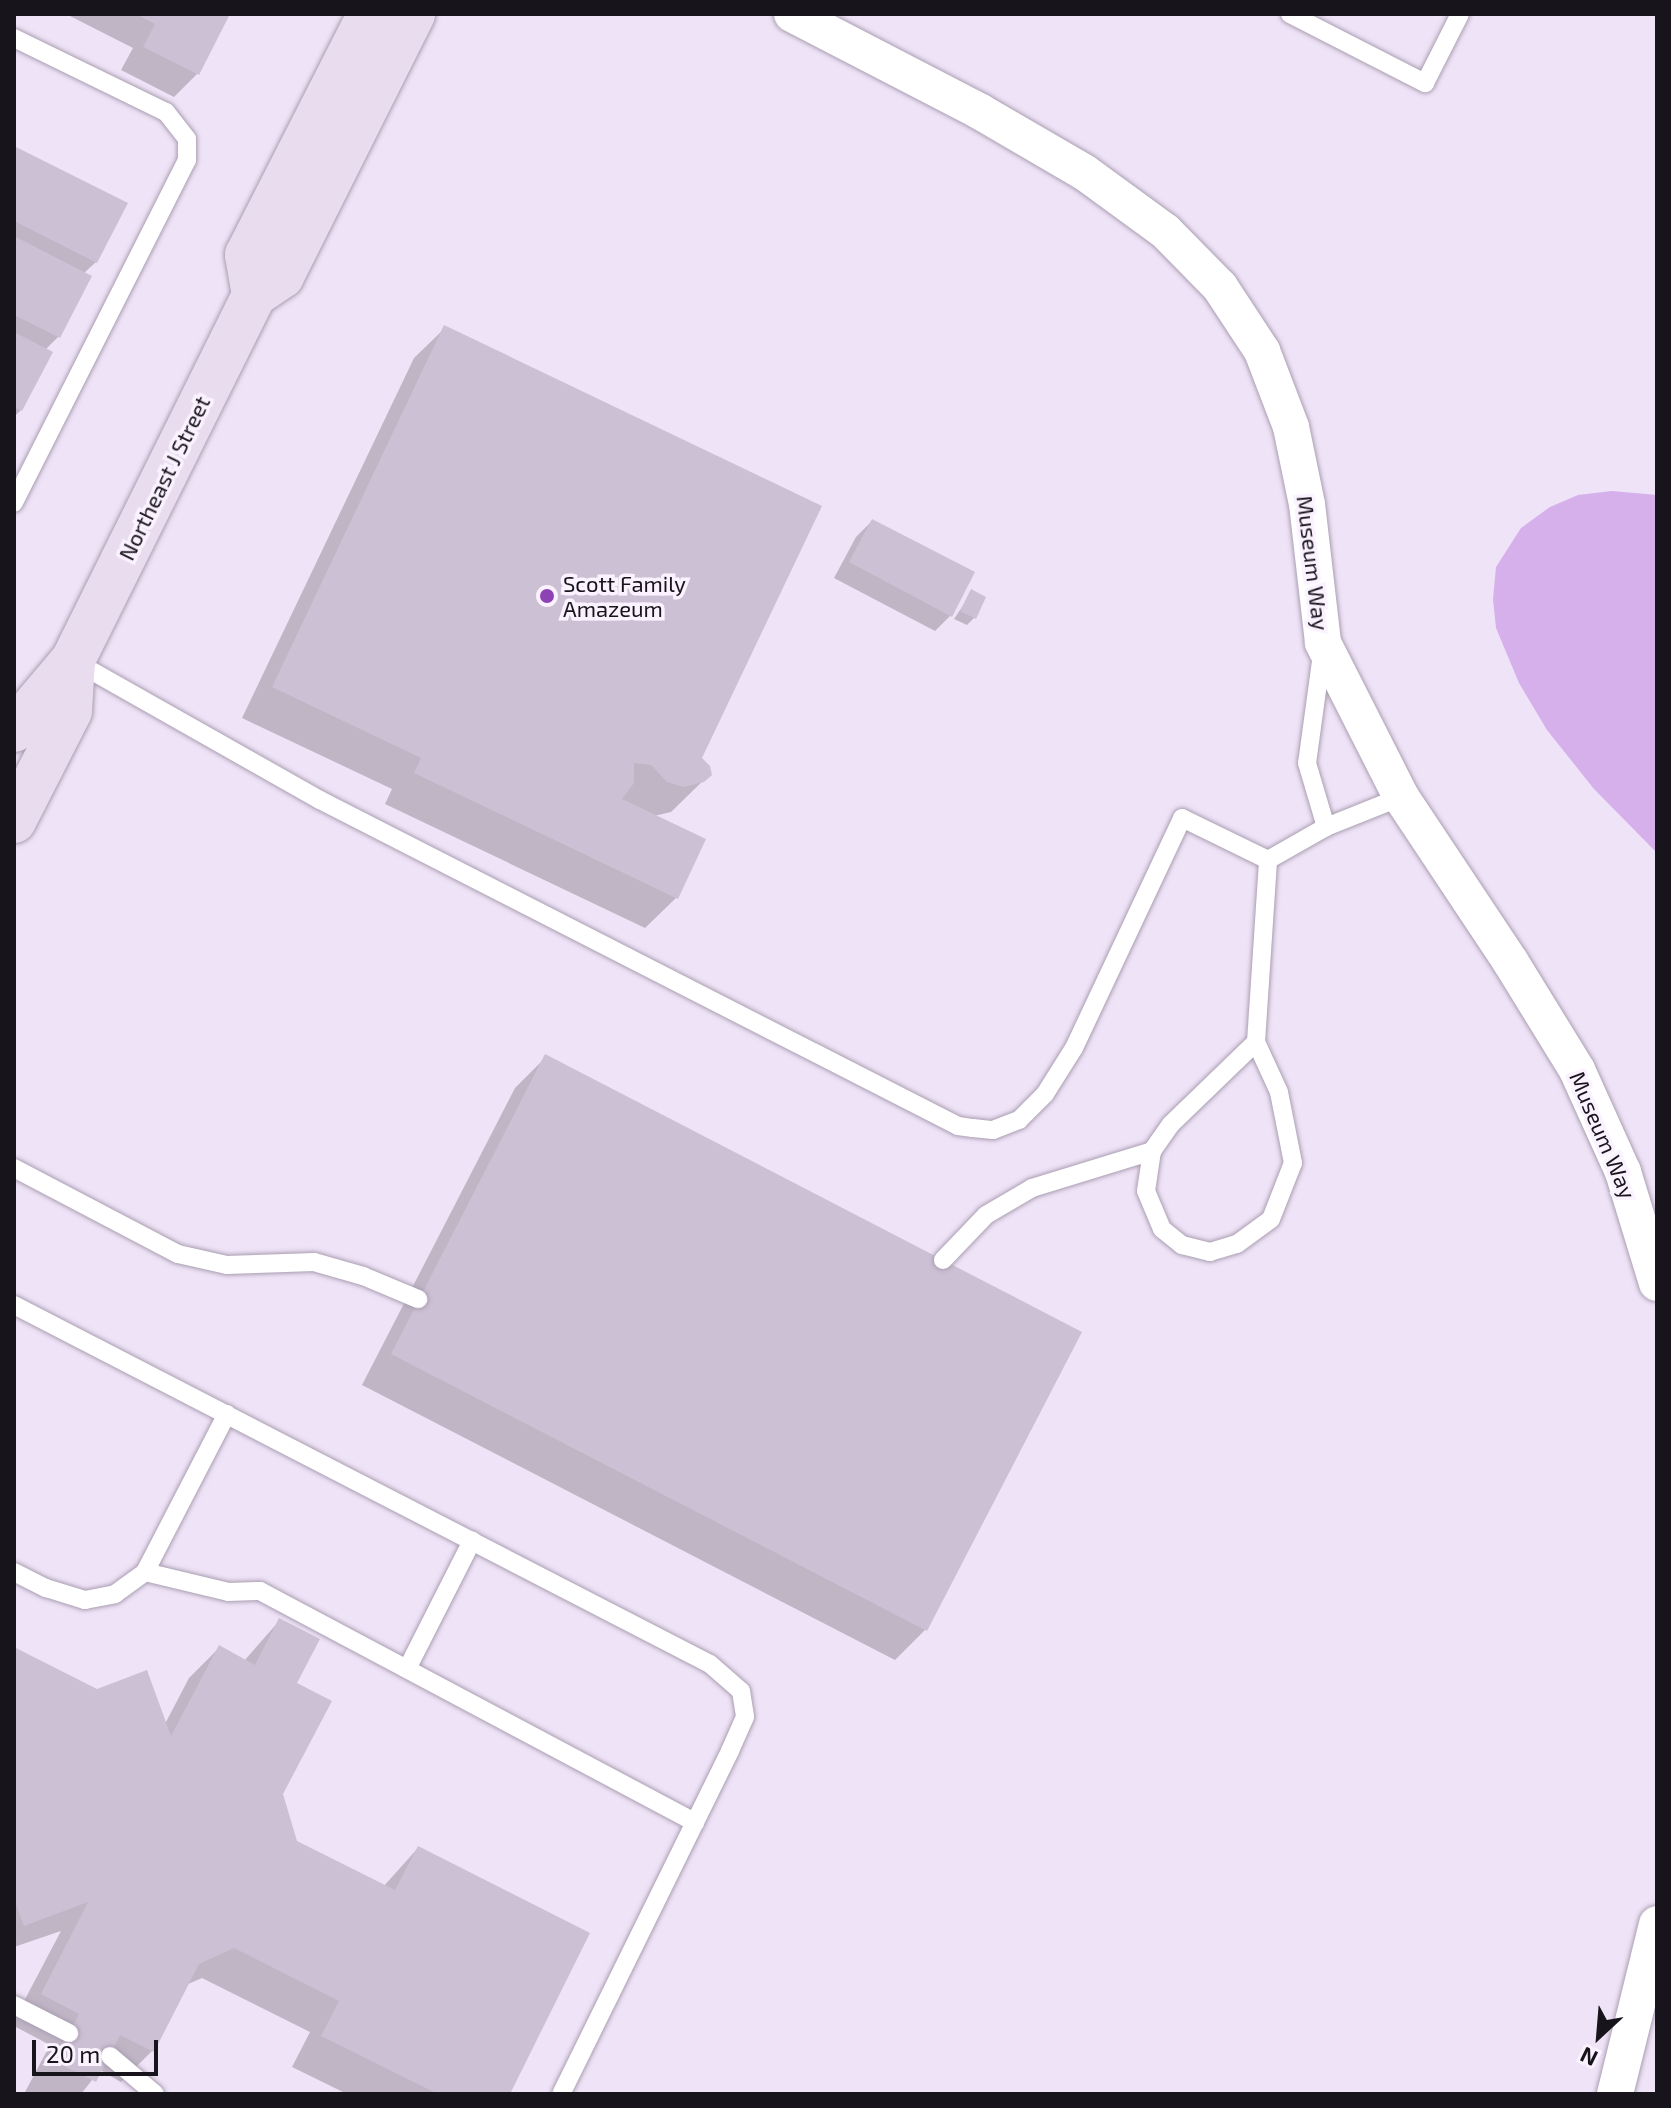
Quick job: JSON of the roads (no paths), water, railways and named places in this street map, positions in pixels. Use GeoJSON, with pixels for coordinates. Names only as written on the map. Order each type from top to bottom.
{"type":"FeatureCollection","features":[{"type":"Feature","properties":{"kind":"street"},"geometry":{"type":"LineString","coordinates":[[254,295],[247,255],[370,14]]}},
{"type":"Feature","properties":{"kind":"street","name":"Northeast J Street"},"geometry":{"type":"LineString","coordinates":[[14,730],[73,660],[254,295],[282,276],[413,14]]}},
{"type":"Feature","properties":{"kind":"street","name":"Museum Way"},"geometry":{"type":"LineString","coordinates":[[792,14],[979,111],[1084,172],[1165,231],[1220,287],[1262,351],[1291,427],[1307,504],[1323,643],[1401,797],[1510,961],[1577,1070],[1648,1222],[1657,1283]]}},
{"type":"Feature","properties":{"kind":"street","name":"Northeast J Street"},"geometry":{"type":"LineString","coordinates":[[14,821],[70,711],[73,660]]}},
{"type":"Feature","properties":{"kind":"street"},"geometry":{"type":"LineString","coordinates":[[1615,2094],[1657,1924]]}},
{"type":"Feature","properties":{"kind":"lane"},"geometry":{"type":"LineString","coordinates":[[1290,14],[1425,83],[1460,14]]}},
{"type":"Feature","properties":{"kind":"lane"},"geometry":{"type":"LineString","coordinates":[[14,38],[166,112],[187,139],[187,160],[14,503]]}},
{"type":"Feature","properties":{"kind":"lane"},"geometry":{"type":"LineString","coordinates":[[1323,643],[1307,763],[1326,827]]}},
{"type":"Feature","properties":{"kind":"lane"},"geometry":{"type":"LineString","coordinates":[[73,660],[320,800],[958,1126],[993,1130],[1019,1120],[1045,1094],[1074,1048],[1182,818],[1268,860]]}},
{"type":"Feature","properties":{"kind":"lane"},"geometry":{"type":"LineString","coordinates":[[1268,860],[1326,827],[1401,797]]}},
{"type":"Feature","properties":{"kind":"lane"},"geometry":{"type":"LineString","coordinates":[[1256,1042],[1171,1124],[1152,1151],[1146,1191],[1162,1229],[1182,1245],[1210,1252],[1237,1244],[1271,1219],[1293,1163],[1279,1092],[1256,1042],[1268,860]]}},
{"type":"Feature","properties":{"kind":"lane"},"geometry":{"type":"LineString","coordinates":[[943,1260],[986,1215],[1032,1188],[1152,1151]]}},
{"type":"Feature","properties":{"kind":"lane"},"geometry":{"type":"LineString","coordinates":[[14,1168],[178,1254],[227,1265],[314,1262],[363,1276],[418,1299]]}},
{"type":"Feature","properties":{"kind":"lane"},"geometry":{"type":"LineString","coordinates":[[14,1305],[710,1664],[741,1691],[745,1717],[561,2094]]}},
{"type":"Feature","properties":{"kind":"lane"},"geometry":{"type":"LineString","coordinates":[[14,1572],[46,1588],[85,1600],[115,1594],[145,1572],[227,1414]]}},
{"type":"Feature","properties":{"kind":"lane"},"geometry":{"type":"LineString","coordinates":[[407,1669],[472,1541]]}},
{"type":"Feature","properties":{"kind":"lane"},"geometry":{"type":"LineString","coordinates":[[145,1572],[228,1592],[260,1591],[695,1822]]}},
{"type":"Feature","properties":{"kind":"lane"},"geometry":{"type":"LineString","coordinates":[[14,2005],[69,2033]]}},
{"type":"Feature","properties":{"kind":"lane"},"geometry":{"type":"LineString","coordinates":[[110,2056],[155,2094]]}},
{"type":"Feature","properties":{"kind":"place","name":"Scott Family Amazeum"},"geometry":{"type":"Point","coordinates":[547,596]}}]}
